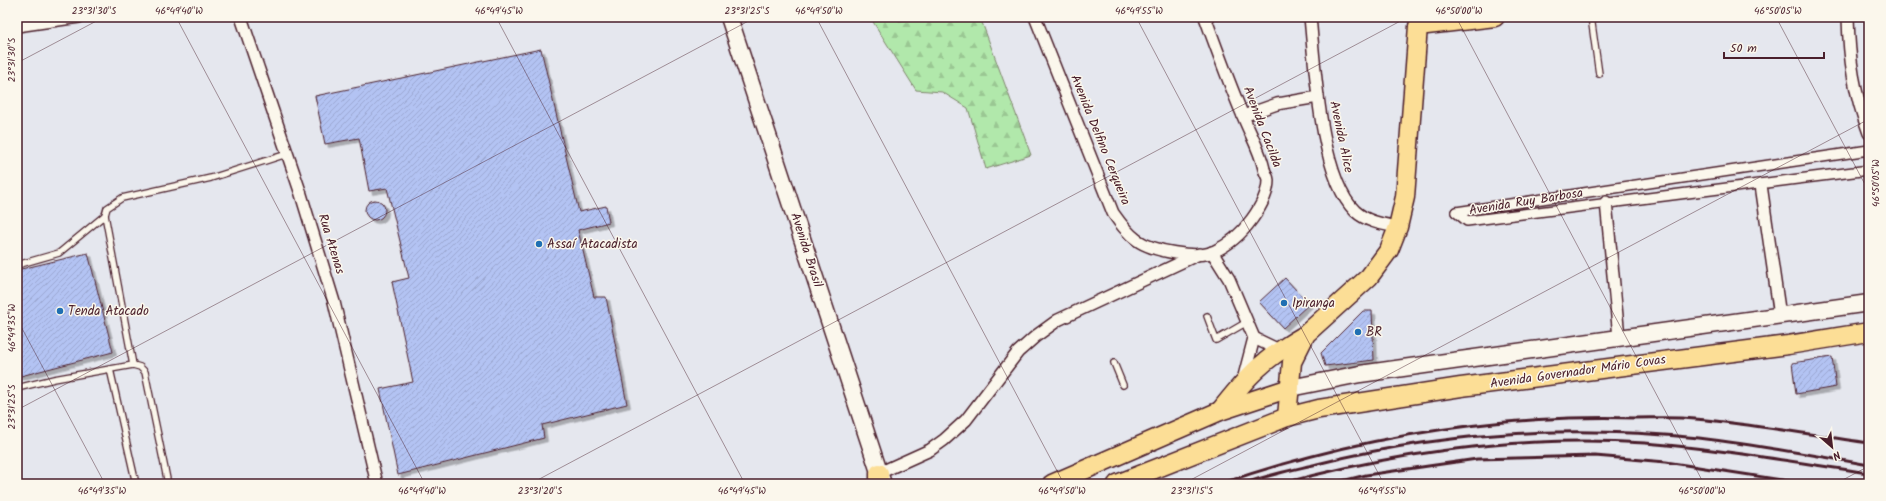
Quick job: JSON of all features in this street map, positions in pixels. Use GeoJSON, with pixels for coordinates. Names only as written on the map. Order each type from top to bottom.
{"type":"FeatureCollection","features":[{"type":"Feature","properties":{"kind":"main road","name":"Avenida Brasil"},"geometry":{"type":"LineString","coordinates":[[729,17],[880,480]]}},
{"type":"Feature","properties":{"kind":"main road"},"geometry":{"type":"LineString","coordinates":[[1220,411],[1242,382],[1279,350],[1306,334],[1369,276],[1390,250],[1398,227],[1405,197],[1419,21],[1494,17]]}},
{"type":"Feature","properties":{"kind":"main road"},"geometry":{"type":"LineString","coordinates":[[1052,484],[1220,411],[1290,388],[1360,374],[1869,303]]}},
{"type":"Feature","properties":{"kind":"main road","name":"Avenida Governador Mário Covas"},"geometry":{"type":"LineString","coordinates":[[1117,484],[1287,417],[1319,409],[1369,400],[1869,332]]}},
{"type":"Feature","properties":{"kind":"main road"},"geometry":{"type":"LineString","coordinates":[[1287,417],[1292,362],[1306,334]]}},
{"type":"Feature","properties":{"kind":"street"},"geometry":{"type":"LineString","coordinates":[[17,26],[79,17]]}},
{"type":"Feature","properties":{"kind":"street","name":"Rua Atenas"},"geometry":{"type":"LineString","coordinates":[[241,17],[300,191],[334,302],[377,484]]}},
{"type":"Feature","properties":{"kind":"street","name":"Avenida Delfino Cerqueira"},"geometry":{"type":"LineString","coordinates":[[1035,17],[1113,213],[1127,231],[1138,241],[1152,248],[1165,251],[1200,254],[1212,252]]}},
{"type":"Feature","properties":{"kind":"street","name":"Avenida Cacilda"},"geometry":{"type":"LineString","coordinates":[[1205,17],[1243,116],[1262,159],[1268,180],[1266,192],[1255,215],[1244,230],[1229,242],[1212,252]]}},
{"type":"Feature","properties":{"kind":"street","name":"Avenida Alice"},"geometry":{"type":"LineString","coordinates":[[1310,17],[1318,97],[1333,174],[1348,203],[1363,217],[1373,222],[1398,227]]}},
{"type":"Feature","properties":{"kind":"street"},"geometry":{"type":"LineString","coordinates":[[1848,17],[1852,75],[1859,108],[1869,133]]}},
{"type":"Feature","properties":{"kind":"street"},"geometry":{"type":"LineString","coordinates":[[1243,116],[1277,104],[1318,97]]}},
{"type":"Feature","properties":{"kind":"street","name":"Avenida Ruy Barbosa"},"geometry":{"type":"LineString","coordinates":[[1869,150],[1456,212],[1467,220],[1606,202],[1761,185],[1869,170]]}},
{"type":"Feature","properties":{"kind":"street"},"geometry":{"type":"LineString","coordinates":[[1761,185],[1780,316]]}},
{"type":"Feature","properties":{"kind":"street"},"geometry":{"type":"LineString","coordinates":[[1606,202],[1619,337]]}},
{"type":"Feature","properties":{"kind":"street"},"geometry":{"type":"LineString","coordinates":[[1212,252],[1228,279],[1254,338],[1242,382]]}},
{"type":"Feature","properties":{"kind":"street"},"geometry":{"type":"LineString","coordinates":[[880,480],[944,440],[966,420],[1018,352],[1036,336],[1058,320],[1200,254]]}},
{"type":"Feature","properties":{"kind":"street"},"geometry":{"type":"LineString","coordinates":[[1254,338],[1279,350]]}},
{"type":"Feature","properties":{"kind":"lane"},"geometry":{"type":"LineString","coordinates":[[1590,17],[1599,74]]}},
{"type":"Feature","properties":{"kind":"lane"},"geometry":{"type":"LineString","coordinates":[[133,365],[105,215],[107,208],[122,198],[211,178],[287,154]]}},
{"type":"Feature","properties":{"kind":"lane"},"geometry":{"type":"LineString","coordinates":[[17,265],[59,253],[105,215]]}},
{"type":"Feature","properties":{"kind":"lane"},"geometry":{"type":"LineString","coordinates":[[1207,316],[1216,340],[1247,322]]}},
{"type":"Feature","properties":{"kind":"lane"},"geometry":{"type":"LineString","coordinates":[[1114,363],[1123,385]]}},
{"type":"Feature","properties":{"kind":"lane"},"geometry":{"type":"LineString","coordinates":[[17,388],[133,365],[140,367],[145,372],[168,484]]}},
{"type":"Feature","properties":{"kind":"lane"},"geometry":{"type":"LineString","coordinates":[[110,369],[136,484]]}},
{"type":"Feature","properties":{"kind":"green space"},"geometry":{"type":"Polygon","coordinates":[[[870,17],[895,17],[899,21],[921,17],[980,17],[1031,155],[986,169],[968,108],[942,92],[916,90],[870,17]]]}},
{"type":"Feature","properties":{"kind":"building"},"geometry":{"type":"Polygon","coordinates":[[[541,49],[579,212],[606,206],[609,222],[578,230],[594,297],[606,297],[627,404],[542,425],[544,438],[398,475],[380,389],[413,382],[392,282],[409,278],[387,188],[369,191],[359,138],[325,144],[315,96],[541,49]]]}},
{"type":"Feature","properties":{"kind":"building"},"geometry":{"type":"Polygon","coordinates":[[[371,200],[379,200],[385,206],[385,214],[379,220],[371,220],[365,214],[365,206],[371,200]]]}},
{"type":"Feature","properties":{"kind":"building","name":"Tenda Atacado"},"geometry":{"type":"Polygon","coordinates":[[[88,253],[113,352],[17,377],[17,270],[88,253]]]}},
{"type":"Feature","properties":{"kind":"building","name":"Ipiranga"},"geometry":{"type":"Polygon","coordinates":[[[1285,278],[1309,304],[1283,328],[1259,302],[1285,278]]]}},
{"type":"Feature","properties":{"kind":"building","name":"BR"},"geometry":{"type":"Polygon","coordinates":[[[1363,311],[1372,311],[1374,360],[1325,366],[1321,353],[1363,311]]]}},
{"type":"Feature","properties":{"kind":"building"},"geometry":{"type":"Polygon","coordinates":[[[1832,357],[1836,387],[1796,394],[1792,363],[1832,357]]]}},
{"type":"Feature","properties":{"kind":"railway"},"geometry":{"type":"LineString","coordinates":[[1220,484],[1270,468],[1373,442],[1425,432],[1530,420],[1583,418],[1688,418],[1869,443]]}},
{"type":"Feature","properties":{"kind":"railway"},"geometry":{"type":"LineString","coordinates":[[1243,484],[1270,475],[1364,453],[1411,445],[1459,438],[1555,432],[1603,432],[1699,438],[1869,465]]}},
{"type":"Feature","properties":{"kind":"railway"},"geometry":{"type":"LineString","coordinates":[[1280,484],[1370,463],[1461,448],[1507,444],[1599,441],[1645,443],[1701,449],[1869,473]]}},
{"type":"Feature","properties":{"kind":"railway"},"geometry":{"type":"LineString","coordinates":[[1330,484],[1366,475],[1477,459],[1595,456],[1666,462],[1807,484]]}},
{"type":"Feature","properties":{"kind":"place","name":"Assaí Atacadista"},"geometry":{"type":"Point","coordinates":[539,244]}},
{"type":"Feature","properties":{"kind":"place","name":"Ipiranga"},"geometry":{"type":"Point","coordinates":[1284,303]}},
{"type":"Feature","properties":{"kind":"place","name":"Tenda Atacado"},"geometry":{"type":"Point","coordinates":[60,311]}},
{"type":"Feature","properties":{"kind":"place","name":"BR"},"geometry":{"type":"Point","coordinates":[1358,332]}}]}
